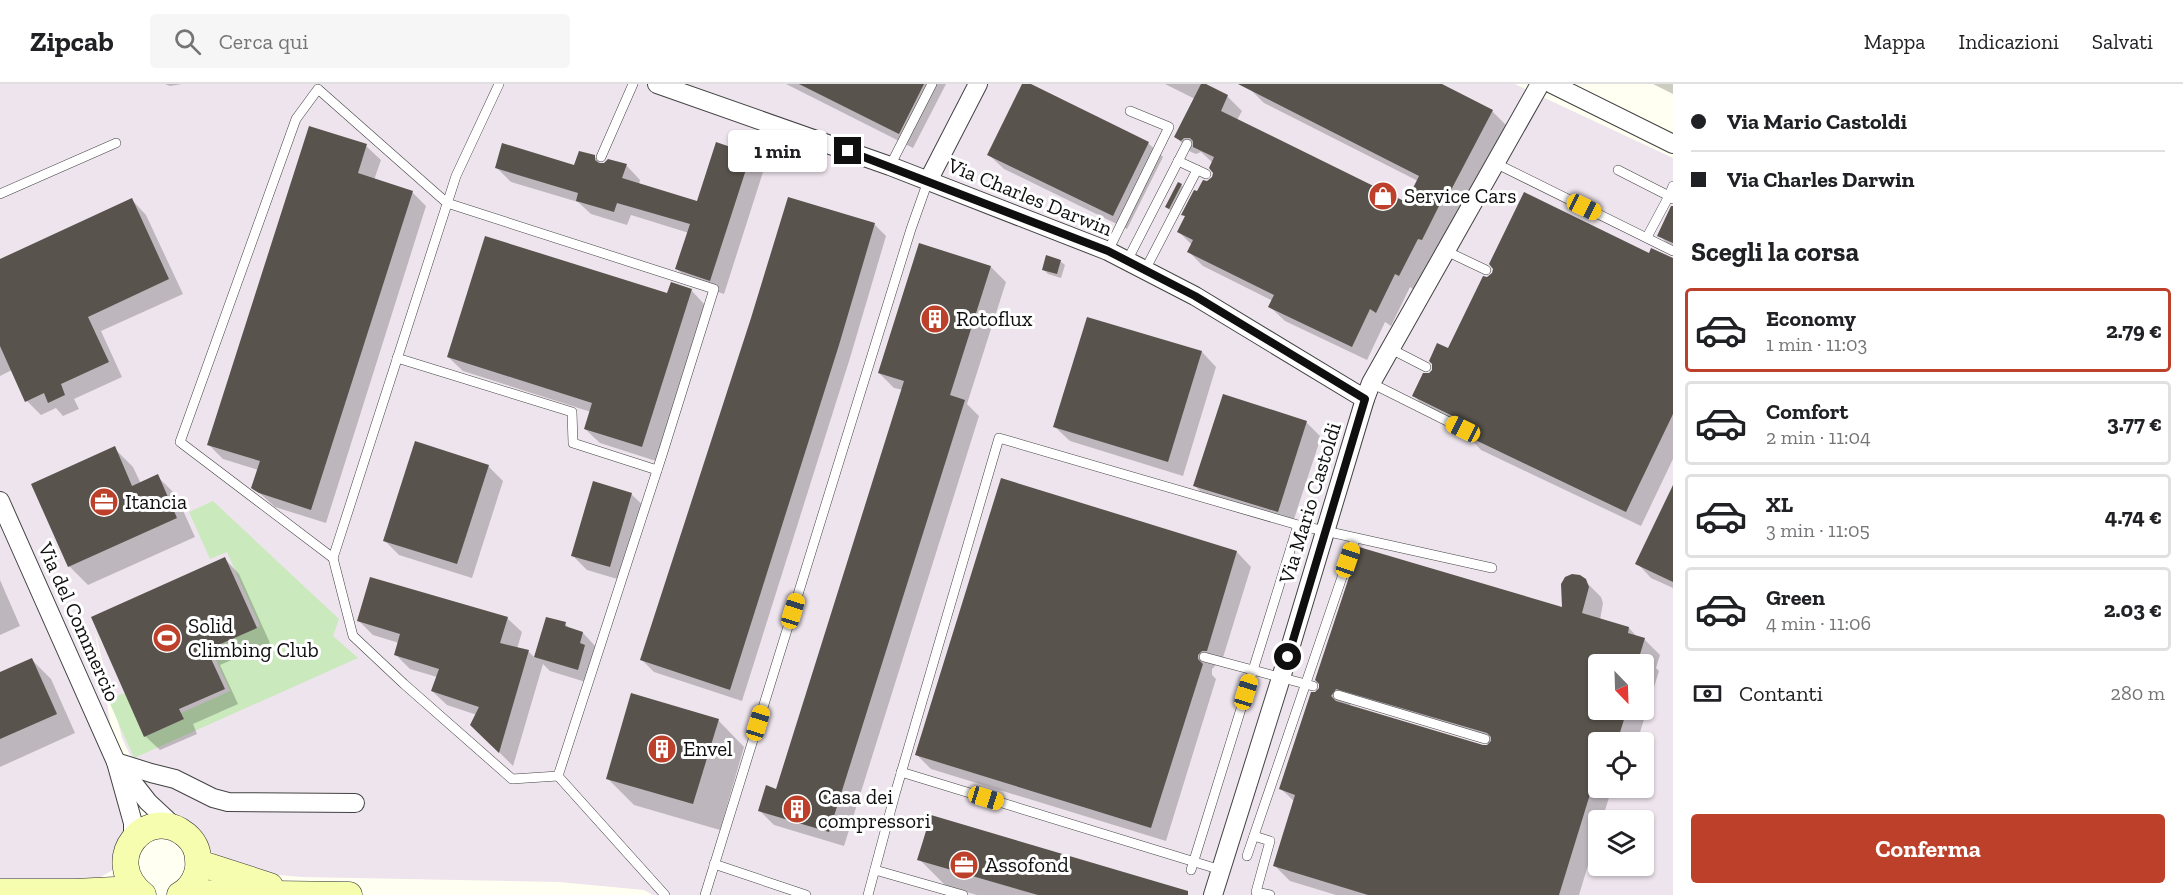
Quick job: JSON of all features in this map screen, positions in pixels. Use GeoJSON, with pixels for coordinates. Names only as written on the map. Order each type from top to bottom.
{"type":"FeatureCollection","features":[{"type":"Feature","properties":{"kind":"street","name":"Via Charles Darwin"},"geometry":{"type":"LineString","coordinates":[[657,84],[890,166],[1108,251],[1368,391]]}},
{"type":"Feature","properties":{"kind":"street"},"geometry":{"type":"LineString","coordinates":[[928,181],[978,84]]}},
{"type":"Feature","properties":{"kind":"street","name":"Via Mario Castoldi"},"geometry":{"type":"LineString","coordinates":[[1213,895],[1368,391],[1540,84]]}},
{"type":"Feature","properties":{"kind":"street"},"geometry":{"type":"LineString","coordinates":[[1551,84],[1673,144]]}},
{"type":"Feature","properties":{"kind":"street","name":"Via del Commercio"},"geometry":{"type":"LineString","coordinates":[[0,501],[116,762],[132,815],[133,840]]}},
{"type":"Feature","properties":{"kind":"street"},"geometry":{"type":"LineString","coordinates":[[116,762],[175,778],[213,798],[228,802],[355,803]]}},
{"type":"Feature","properties":{"kind":"street","name":"Via del Commercio"},"geometry":{"type":"LineString","coordinates":[[116,762],[148,802],[178,830]]}},
{"type":"Feature","properties":{"kind":"street"},"geometry":{"type":"LineString","coordinates":[[0,892],[44,892],[135,885],[127,851],[133,840],[142,832],[153,827],[166,826],[178,830],[193,843],[199,863],[192,885],[182,894]]}},
{"type":"Feature","properties":{"kind":"street"},"geometry":{"type":"LineString","coordinates":[[199,863],[293,894]]}},
{"type":"Feature","properties":{"kind":"street"},"geometry":{"type":"LineString","coordinates":[[182,894],[349,895]]}},
{"type":"Feature","properties":{"kind":"lane"},"geometry":{"type":"LineString","coordinates":[[499,84],[456,176],[333,558],[353,636],[512,779],[558,776]]}},
{"type":"Feature","properties":{"kind":"lane"},"geometry":{"type":"LineString","coordinates":[[601,157],[633,84]]}},
{"type":"Feature","properties":{"kind":"lane"},"geometry":{"type":"LineString","coordinates":[[890,166],[932,84]]}},
{"type":"Feature","properties":{"kind":"lane"},"geometry":{"type":"LineString","coordinates":[[333,558],[180,442],[296,119],[318,89],[447,203],[714,289],[558,776]]}},
{"type":"Feature","properties":{"kind":"lane"},"geometry":{"type":"LineString","coordinates":[[1108,251],[1169,127],[1130,111]]}},
{"type":"Feature","properties":{"kind":"lane"},"geometry":{"type":"LineString","coordinates":[[0,194],[116,143]]}},
{"type":"Feature","properties":{"kind":"lane"},"geometry":{"type":"LineString","coordinates":[[1127,261],[1187,144]]}},
{"type":"Feature","properties":{"kind":"lane"},"geometry":{"type":"LineString","coordinates":[[1145,270],[1201,172],[1178,161]]}},
{"type":"Feature","properties":{"kind":"lane"},"geometry":{"type":"LineString","coordinates":[[1495,163],[1673,251]]}},
{"type":"Feature","properties":{"kind":"lane"},"geometry":{"type":"LineString","coordinates":[[1618,170],[1671,197]]}},
{"type":"Feature","properties":{"kind":"lane"},"geometry":{"type":"LineString","coordinates":[[705,895],[928,181]]}},
{"type":"Feature","properties":{"kind":"lane"},"geometry":{"type":"LineString","coordinates":[[1647,237],[1671,197],[1673,186]]}},
{"type":"Feature","properties":{"kind":"lane"},"geometry":{"type":"LineString","coordinates":[[1446,251],[1486,270]]}},
{"type":"Feature","properties":{"kind":"lane"},"geometry":{"type":"LineString","coordinates":[[1391,349],[1425,367]]}},
{"type":"Feature","properties":{"kind":"lane"},"geometry":{"type":"LineString","coordinates":[[397,358],[572,412],[573,443],[657,470]]}},
{"type":"Feature","properties":{"kind":"lane"},"geometry":{"type":"LineString","coordinates":[[1368,391],[1463,429]]}},
{"type":"Feature","properties":{"kind":"lane"},"geometry":{"type":"LineString","coordinates":[[868,895],[999,438],[1298,525],[1492,568]]}},
{"type":"Feature","properties":{"kind":"lane"},"geometry":{"type":"LineString","coordinates":[[1193,866],[1298,525]]}},
{"type":"Feature","properties":{"kind":"lane"},"geometry":{"type":"LineString","coordinates":[[1247,856],[1309,685],[1355,539]]}},
{"type":"Feature","properties":{"kind":"lane"},"geometry":{"type":"LineString","coordinates":[[954,590],[966,593]]}},
{"type":"Feature","properties":{"kind":"lane"},"geometry":{"type":"LineString","coordinates":[[1204,657],[1309,685]]}},
{"type":"Feature","properties":{"kind":"lane"},"geometry":{"type":"LineString","coordinates":[[1338,695],[1485,739]]}},
{"type":"Feature","properties":{"kind":"lane"},"geometry":{"type":"LineString","coordinates":[[902,772],[1193,866],[1221,870]]}},
{"type":"Feature","properties":{"kind":"lane"},"geometry":{"type":"LineString","coordinates":[[558,776],[665,895]]}},
{"type":"Feature","properties":{"kind":"lane"},"geometry":{"type":"LineString","coordinates":[[1254,836],[1270,842],[1256,892],[1270,895]]}},
{"type":"Feature","properties":{"kind":"lane"},"geometry":{"type":"LineString","coordinates":[[714,864],[806,895]]}},
{"type":"Feature","properties":{"kind":"lane"},"geometry":{"type":"LineString","coordinates":[[875,870],[963,895]]}},
{"type":"Feature","properties":{"kind":"shaded area"},"geometry":{"type":"Polygon","coordinates":[[[0,84],[1515,84],[1673,158],[1673,895],[653,895],[644,890],[559,882],[279,875],[246,869],[221,859],[212,852],[182,817],[159,803],[146,789],[122,738],[95,632],[126,817],[125,863],[75,892],[0,893],[0,84]]]}},
{"type":"Feature","properties":{"kind":"green space"},"geometry":{"type":"Polygon","coordinates":[[[213,501],[339,619],[333,636],[358,658],[134,758],[78,631],[86,627],[117,696],[125,693],[144,737],[184,719],[181,713],[230,691],[211,649],[260,626],[227,552],[210,559],[189,512],[213,501]]]}},
{"type":"Feature","properties":{"kind":"building"},"geometry":{"type":"Polygon","coordinates":[[[799,84],[924,84],[899,134],[799,84]]]}},
{"type":"Feature","properties":{"kind":"building"},"geometry":{"type":"Polygon","coordinates":[[[1022,84],[1031,84],[1149,142],[1113,216],[987,155],[1022,84]]]}},
{"type":"Feature","properties":{"kind":"building"},"geometry":{"type":"Polygon","coordinates":[[[1201,84],[1206,84],[1228,95],[1221,111],[1406,202],[1419,176],[1238,84],[1442,84],[1493,110],[1450,192],[1447,190],[1422,240],[1418,239],[1399,276],[1395,274],[1376,313],[1370,309],[1352,347],[1268,307],[1274,295],[1187,252],[1193,240],[1177,232],[1185,216],[1181,215],[1194,190],[1197,191],[1203,180],[1207,181],[1212,177],[1213,173],[1209,168],[1214,157],[1193,147],[1193,141],[1190,138],[1184,138],[1181,141],[1174,137],[1201,84]]]}},
{"type":"Feature","properties":{"kind":"building"},"geometry":{"type":"Polygon","coordinates":[[[309,126],[367,144],[358,173],[413,191],[311,510],[259,493],[251,488],[260,461],[207,445],[309,126]]]}},
{"type":"Feature","properties":{"kind":"building"},"geometry":{"type":"Polygon","coordinates":[[[716,142],[751,154],[710,281],[675,269],[690,224],[617,203],[614,212],[576,201],[578,193],[495,168],[502,143],[574,165],[579,151],[595,155],[595,160],[599,163],[604,163],[608,159],[627,164],[622,178],[697,201],[716,142]]]}},
{"type":"Feature","properties":{"kind":"building"},"geometry":{"type":"Polygon","coordinates":[[[1178,182],[1182,184],[1169,209],[1165,207],[1178,182]]]}},
{"type":"Feature","properties":{"kind":"building"},"geometry":{"type":"Polygon","coordinates":[[[1524,192],[1649,253],[1651,248],[1673,258],[1673,414],[1626,512],[1465,435],[1470,429],[1467,423],[1412,396],[1423,373],[1429,373],[1432,370],[1432,364],[1429,361],[1437,343],[1448,348],[1483,276],[1487,277],[1492,273],[1493,269],[1489,264],[1524,192]]]}},
{"type":"Feature","properties":{"kind":"building"},"geometry":{"type":"Polygon","coordinates":[[[788,197],[875,223],[730,690],[640,660],[788,197]]]}},
{"type":"Feature","properties":{"kind":"building"},"geometry":{"type":"Polygon","coordinates":[[[132,198],[169,279],[88,317],[109,362],[61,384],[65,395],[48,403],[44,393],[25,402],[0,346],[0,259],[132,198]]]}},
{"type":"Feature","properties":{"kind":"building"},"geometry":{"type":"Polygon","coordinates":[[[1673,206],[1673,243],[1657,236],[1673,206]]]}},
{"type":"Feature","properties":{"kind":"building"},"geometry":{"type":"Polygon","coordinates":[[[485,236],[667,293],[671,282],[692,289],[642,447],[584,429],[592,403],[447,357],[485,236]]]}},
{"type":"Feature","properties":{"kind":"building"},"geometry":{"type":"Polygon","coordinates":[[[919,243],[991,266],[950,395],[965,400],[829,832],[758,811],[766,785],[776,789],[904,381],[878,373],[919,243]]]}},
{"type":"Feature","properties":{"kind":"building"},"geometry":{"type":"Polygon","coordinates":[[[1046,255],[1061,260],[1057,274],[1042,270],[1046,255]]]}},
{"type":"Feature","properties":{"kind":"building"},"geometry":{"type":"Polygon","coordinates":[[[1087,317],[1202,351],[1168,462],[1053,427],[1087,317]]]}},
{"type":"Feature","properties":{"kind":"building"},"geometry":{"type":"Polygon","coordinates":[[[1223,394],[1307,421],[1278,512],[1193,486],[1223,394]]]}},
{"type":"Feature","properties":{"kind":"building"},"geometry":{"type":"Polygon","coordinates":[[[415,441],[489,465],[457,564],[383,541],[415,441]]]}},
{"type":"Feature","properties":{"kind":"building","name":"Itancia"},"geometry":{"type":"Polygon","coordinates":[[[115,446],[132,486],[158,474],[177,518],[68,567],[31,484],[115,446]]]}},
{"type":"Feature","properties":{"kind":"building"},"geometry":{"type":"Polygon","coordinates":[[[1001,478],[1237,551],[1207,651],[1202,651],[1198,655],[1198,659],[1203,664],[1151,828],[915,755],[1001,478]]]}},
{"type":"Feature","properties":{"kind":"building"},"geometry":{"type":"Polygon","coordinates":[[[593,481],[632,493],[610,567],[571,556],[593,481]]]}},
{"type":"Feature","properties":{"kind":"building"},"geometry":{"type":"Polygon","coordinates":[[[1673,485],[1673,582],[1635,564],[1673,485]]]}},
{"type":"Feature","properties":{"kind":"building"},"geometry":{"type":"Polygon","coordinates":[[[1359,547],[1562,607],[1561,584],[1565,577],[1572,574],[1580,575],[1586,579],[1589,587],[1582,613],[1629,627],[1628,633],[1645,638],[1640,654],[1588,654],[1588,720],[1624,720],[1620,732],[1588,732],[1589,798],[1559,895],[1368,895],[1273,866],[1295,795],[1279,789],[1311,692],[1319,688],[1315,680],[1359,547]],[[1336,689],[1331,696],[1336,701],[1483,745],[1491,741],[1487,733],[1336,689]]]}},
{"type":"Feature","properties":{"kind":"building","name":"Solid Climbing Club"},"geometry":{"type":"Polygon","coordinates":[[[225,557],[257,628],[207,650],[225,689],[179,709],[184,719],[144,737],[91,617],[225,557]]]}},
{"type":"Feature","properties":{"kind":"building"},"geometry":{"type":"Polygon","coordinates":[[[370,577],[508,617],[500,643],[529,650],[499,753],[470,725],[479,707],[431,691],[439,669],[394,655],[400,634],[357,621],[370,577]]]}},
{"type":"Feature","properties":{"kind":"building"},"geometry":{"type":"Polygon","coordinates":[[[546,617],[566,622],[565,626],[583,632],[580,643],[585,645],[578,670],[534,657],[546,617]]]}},
{"type":"Feature","properties":{"kind":"building"},"geometry":{"type":"Polygon","coordinates":[[[32,658],[57,714],[0,739],[0,672],[32,658]]]}},
{"type":"Feature","properties":{"kind":"building","name":"Envel"},"geometry":{"type":"Polygon","coordinates":[[[631,693],[719,719],[693,804],[606,779],[631,693]]]}},
{"type":"Feature","properties":{"kind":"building"},"geometry":{"type":"Polygon","coordinates":[[[931,815],[1188,891],[1188,895],[1038,895],[917,860],[931,815]]]}},
{"type":"Feature","properties":{"kind":"place","name":"Service Cars"},"geometry":{"type":"Point","coordinates":[1383,196]}},
{"type":"Feature","properties":{"kind":"place","name":"Rotoflux"},"geometry":{"type":"Point","coordinates":[935,319]}},
{"type":"Feature","properties":{"kind":"place","name":"Itancia"},"geometry":{"type":"Point","coordinates":[104,502]}},
{"type":"Feature","properties":{"kind":"place","name":"Solid Climbing Club"},"geometry":{"type":"Point","coordinates":[167,638]}},
{"type":"Feature","properties":{"kind":"place","name":"Envel"},"geometry":{"type":"Point","coordinates":[662,749]}},
{"type":"Feature","properties":{"kind":"place","name":"Casa dei compressori"},"geometry":{"type":"Point","coordinates":[797,809]}},
{"type":"Feature","properties":{"kind":"place","name":"Assofond"},"geometry":{"type":"Point","coordinates":[964,865]}},
{"type":"Feature","properties":{"kind":"route"},"geometry":{"type":"LineString","coordinates":[[848,151],[1108,251],[1195,296],[1365,399],[1288,657]]}}]}
